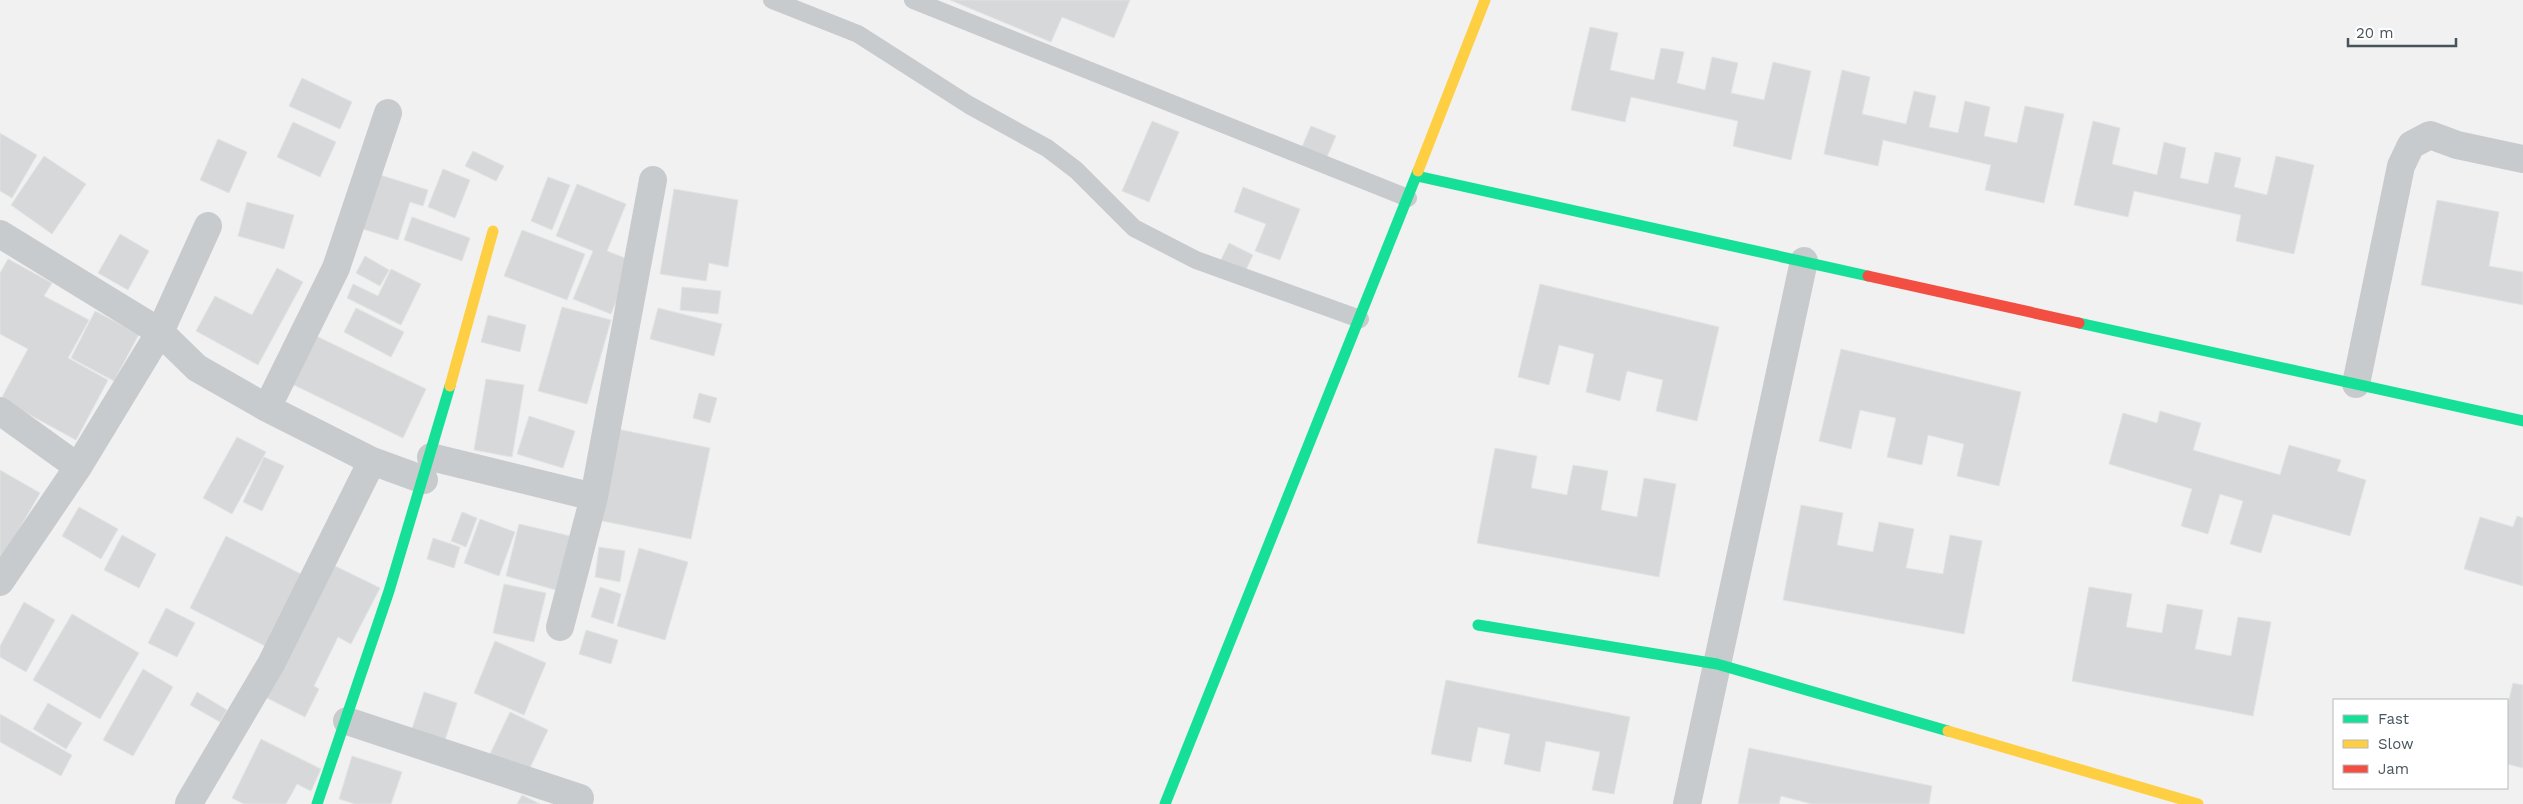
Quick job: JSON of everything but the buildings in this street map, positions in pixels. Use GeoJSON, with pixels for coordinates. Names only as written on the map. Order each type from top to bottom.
{"type":"FeatureCollection","features":[{"type":"Feature","properties":{"kind":"street"},"geometry":{"type":"LineString","coordinates":[[1164,804],[1360,319],[1485,0]]}},
{"type":"Feature","properties":{"kind":"street"},"geometry":{"type":"LineString","coordinates":[[267,408],[336,268],[388,113]]}},
{"type":"Feature","properties":{"kind":"street"},"geometry":{"type":"LineString","coordinates":[[2356,384],[2400,166],[2412,145],[2430,135],[2457,145],[2523,159]]}},
{"type":"Feature","properties":{"kind":"street"},"geometry":{"type":"LineString","coordinates":[[1416,176],[2523,420]]}},
{"type":"Feature","properties":{"kind":"street"},"geometry":{"type":"LineString","coordinates":[[560,627],[594,497],[653,180]]}},
{"type":"Feature","properties":{"kind":"street"},"geometry":{"type":"LineString","coordinates":[[0,582],[78,466],[160,332],[208,226]]}},
{"type":"Feature","properties":{"kind":"street"},"geometry":{"type":"LineString","coordinates":[[317,804],[348,721],[428,468],[493,231]]}},
{"type":"Feature","properties":{"kind":"street"},"geometry":{"type":"LineString","coordinates":[[0,234],[160,332],[198,368],[267,408],[372,461],[428,468],[594,497]]}},
{"type":"Feature","properties":{"kind":"street"},"geometry":{"type":"LineString","coordinates":[[1687,804],[1804,261]]}},
{"type":"Feature","properties":{"kind":"street"},"geometry":{"type":"LineString","coordinates":[[0,411],[78,466]]}},
{"type":"Feature","properties":{"kind":"street"},"geometry":{"type":"LineString","coordinates":[[189,803],[271,664],[372,461]]}},
{"type":"Feature","properties":{"kind":"street"},"geometry":{"type":"LineString","coordinates":[[1478,625],[1717,664],[2198,804]]}},
{"type":"Feature","properties":{"kind":"street"},"geometry":{"type":"LineString","coordinates":[[348,721],[580,798]]}},
{"type":"Feature","properties":{"kind":"lane"},"geometry":{"type":"LineString","coordinates":[[772,0],[858,34],[969,105],[1048,148],[1076,170],[1134,228],[1196,260],[1360,319]]}},
{"type":"Feature","properties":{"kind":"lane"},"geometry":{"type":"LineString","coordinates":[[913,0],[1408,198]]}},
{"type":"Feature","properties":{"kind":"traffic: fast"},"geometry":{"type":"LineString","coordinates":[[1165,804],[1418,171]]}},
{"type":"Feature","properties":{"kind":"traffic: fast"},"geometry":{"type":"LineString","coordinates":[[1417,176],[1868,276]]}},
{"type":"Feature","properties":{"kind":"traffic: fast"},"geometry":{"type":"LineString","coordinates":[[2079,323],[2523,421]]}},
{"type":"Feature","properties":{"kind":"traffic: fast"},"geometry":{"type":"LineString","coordinates":[[317,804],[389,591],[450,386]]}},
{"type":"Feature","properties":{"kind":"traffic: fast"},"geometry":{"type":"LineString","coordinates":[[1478,625],[1717,664],[1948,731]]}},
{"type":"Feature","properties":{"kind":"traffic: slow"},"geometry":{"type":"LineString","coordinates":[[1418,171],[1485,0]]}},
{"type":"Feature","properties":{"kind":"traffic: slow"},"geometry":{"type":"LineString","coordinates":[[450,386],[493,231]]}},
{"type":"Feature","properties":{"kind":"traffic: slow"},"geometry":{"type":"LineString","coordinates":[[1948,731],[2198,804]]}},
{"type":"Feature","properties":{"kind":"traffic: jam"},"geometry":{"type":"LineString","coordinates":[[1868,276],[2079,323]]}}]}
